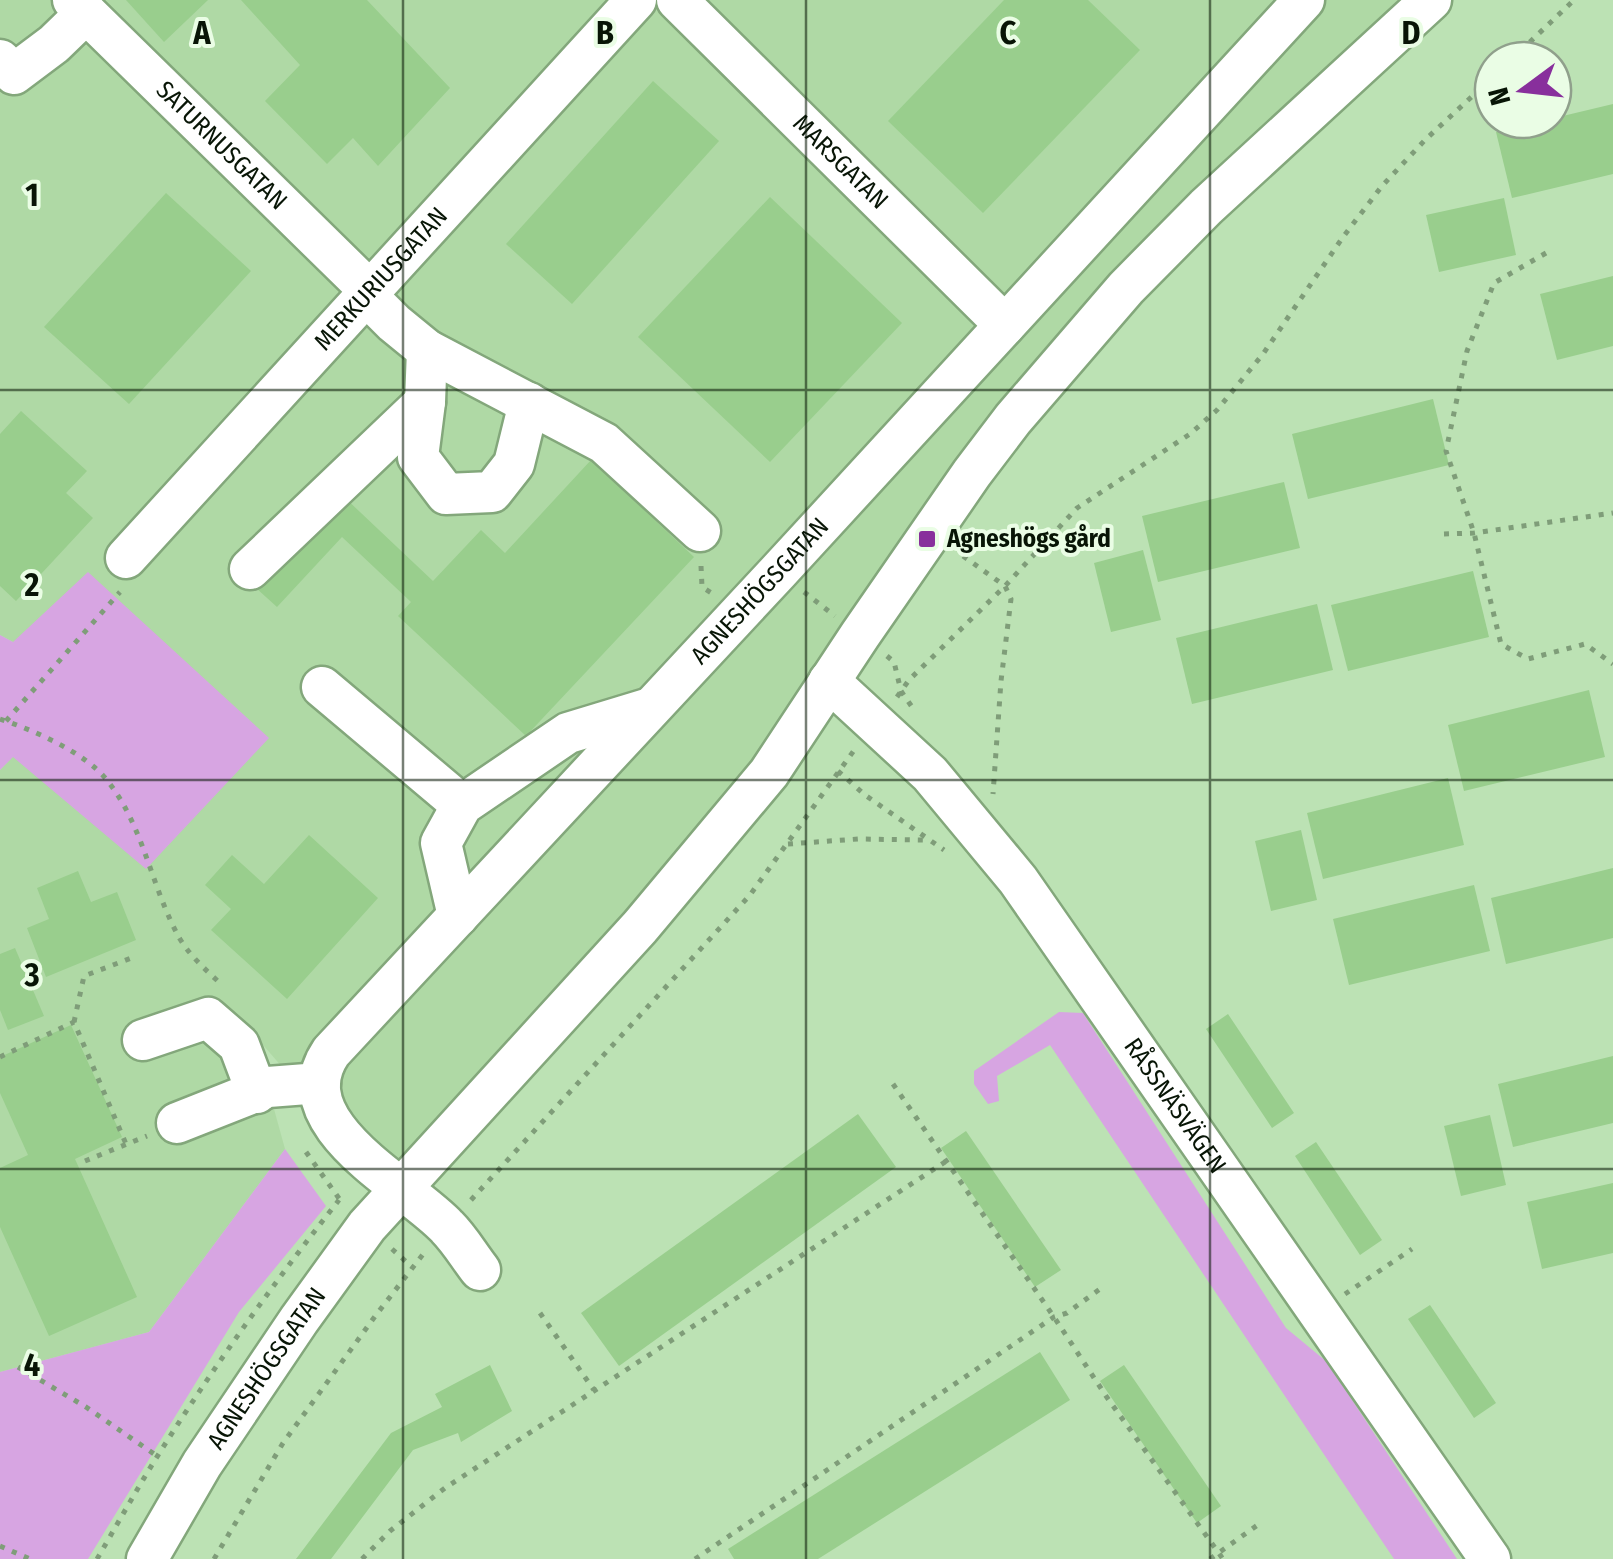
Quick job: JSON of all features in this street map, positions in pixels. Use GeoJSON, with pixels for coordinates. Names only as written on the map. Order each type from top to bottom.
{"type":"FeatureCollection","features":[{"type":"Feature","properties":{"kind":"street","name":"MERKURIUSGATAN"},"geometry":{"type":"LineString","coordinates":[[126,558],[636,0]]}},
{"type":"Feature","properties":{"kind":"street","name":"MARSGATAN"},"geometry":{"type":"LineString","coordinates":[[677,0],[1005,325]]}},
{"type":"Feature","properties":{"kind":"street","name":"AGNESHÖGSGATAN"},"geometry":{"type":"LineString","coordinates":[[320,1083],[319,1076],[330,1052],[1304,0]]}},
{"type":"Feature","properties":{"kind":"street","name":"AGNESHÖGSGATAN"},"geometry":{"type":"LineString","coordinates":[[146,1559],[202,1464],[366,1226],[640,928],[769,773],[954,499],[1013,419],[1126,288],[1206,207],[1430,0]]}},
{"type":"Feature","properties":{"kind":"street","name":"SATURNUSGATAN"},"geometry":{"type":"LineString","coordinates":[[79,6],[394,323],[427,350],[604,442],[700,531]]}},
{"type":"Feature","properties":{"kind":"street"},"geometry":{"type":"LineString","coordinates":[[0,60],[14,74],[54,44],[79,6]]}},
{"type":"Feature","properties":{"kind":"street"},"geometry":{"type":"LineString","coordinates":[[427,350],[418,457],[446,494],[492,492],[514,464],[529,403]]}},
{"type":"Feature","properties":{"kind":"street"},"geometry":{"type":"LineString","coordinates":[[250,569],[424,402]]}},
{"type":"Feature","properties":{"kind":"street","name":"RÅSSNÄSVÄGEN"},"geometry":{"type":"LineString","coordinates":[[829,681],[930,774],[1018,880],[1490,1559]]}},
{"type":"Feature","properties":{"kind":"street"},"geometry":{"type":"LineString","coordinates":[[322,687],[462,805]]}},
{"type":"Feature","properties":{"kind":"street"},"geometry":{"type":"LineString","coordinates":[[458,916],[441,843],[462,805],[568,733],[651,708]]}},
{"type":"Feature","properties":{"kind":"street"},"geometry":{"type":"LineString","coordinates":[[144,1040],[208,1018],[240,1045],[257,1093]]}},
{"type":"Feature","properties":{"kind":"street"},"geometry":{"type":"LineString","coordinates":[[178,1123],[268,1087],[320,1083],[323,1104],[340,1134],[447,1226],[480,1270]]}},
{"type":"Feature","properties":{"kind":"path"},"geometry":{"type":"LineString","coordinates":[[1532,40],[1574,0]]}},
{"type":"Feature","properties":{"kind":"path"},"geometry":{"type":"LineString","coordinates":[[214,1559],[283,1442],[412,1267],[750,895],[828,783],[909,680],[1077,508],[1190,434],[1217,410],[1263,354],[1382,186],[1473,96]]}},
{"type":"Feature","properties":{"kind":"path"},"geometry":{"type":"LineString","coordinates":[[1546,252],[1494,283],[1467,351],[1446,451],[1474,533],[1501,644],[1528,659],[1585,644],[1613,664]]}},
{"type":"Feature","properties":{"kind":"path"},"geometry":{"type":"LineString","coordinates":[[1444,534],[1613,513]]}},
{"type":"Feature","properties":{"kind":"path"},"geometry":{"type":"LineString","coordinates":[[700,531],[702,587],[740,613]]}},
{"type":"Feature","properties":{"kind":"path"},"geometry":{"type":"LineString","coordinates":[[962,556],[1005,586],[1011,598],[992,803]]}},
{"type":"Feature","properties":{"kind":"path"},"geometry":{"type":"LineString","coordinates":[[6,721],[120,594],[126,558]]}},
{"type":"Feature","properties":{"kind":"path"},"geometry":{"type":"LineString","coordinates":[[788,844],[928,840]]}},
{"type":"Feature","properties":{"kind":"path"},"geometry":{"type":"LineString","coordinates":[[126,1144],[74,1022],[84,976],[134,957]]}},
{"type":"Feature","properties":{"kind":"path"},"geometry":{"type":"LineString","coordinates":[[0,1056],[74,1022]]}},
{"type":"Feature","properties":{"kind":"path"},"geometry":{"type":"LineString","coordinates":[[893,1084],[1106,1396],[1221,1556]]}},
{"type":"Feature","properties":{"kind":"path"},"geometry":{"type":"LineString","coordinates":[[84,1161],[178,1123]]}},
{"type":"Feature","properties":{"kind":"path"},"geometry":{"type":"LineString","coordinates":[[362,1559],[390,1531],[445,1488],[945,1162]]}},
{"type":"Feature","properties":{"kind":"path"},"geometry":{"type":"LineString","coordinates":[[97,1559],[211,1373],[339,1200]]}},
{"type":"Feature","properties":{"kind":"path"},"geometry":{"type":"LineString","coordinates":[[1338,1299],[1412,1249]]}},
{"type":"Feature","properties":{"kind":"path"},"geometry":{"type":"LineString","coordinates":[[695,1559],[1054,1316],[1067,1313],[1100,1289]]}},
{"type":"Feature","properties":{"kind":"path"},"geometry":{"type":"LineString","coordinates":[[540,1314],[594,1390]]}},
{"type":"Feature","properties":{"kind":"path"},"geometry":{"type":"LineString","coordinates":[[18,1367],[157,1456]]}},
{"type":"Feature","properties":{"kind":"path"},"geometry":{"type":"LineString","coordinates":[[1210,1559],[1221,1556],[1259,1524]]}},
{"type":"Feature","properties":{"kind":"path"},"geometry":{"type":"LineString","coordinates":[[0,1546],[30,1559]]}},
{"type":"Feature","properties":{"kind":"shaded area"},"geometry":{"type":"Polygon","coordinates":[[[0,0],[1416,0],[1127,287],[721,819],[385,1186],[245,1024],[263,1069],[285,1149],[149,1332],[0,1372],[0,770],[13,756],[13,642],[0,635],[0,0]]]}},
{"type":"Feature","properties":{"kind":"shaded area"},"geometry":{"type":"Polygon","coordinates":[[[88,572],[269,738],[146,869],[13,757],[0,770],[0,635],[13,642],[88,572]]]}},
{"type":"Feature","properties":{"kind":"shaded area"},"geometry":{"type":"Polygon","coordinates":[[[1059,1012],[1083,1013],[1286,1328],[1327,1362],[1457,1559],[1394,1559],[1050,1045],[997,1076],[999,1101],[988,1104],[974,1084],[974,1071],[1059,1012]]]}},
{"type":"Feature","properties":{"kind":"shaded area"},"geometry":{"type":"Polygon","coordinates":[[[285,1149],[326,1206],[239,1312],[88,1559],[0,1559],[0,1372],[149,1332],[285,1149]]]}},
{"type":"Feature","properties":{"kind":"building"},"geometry":{"type":"Polygon","coordinates":[[[126,0],[208,0],[164,42],[126,0]]]}},
{"type":"Feature","properties":{"kind":"building"},"geometry":{"type":"Polygon","coordinates":[[[241,0],[367,0],[450,88],[378,166],[353,138],[327,164],[265,101],[300,65],[241,0]]]}},
{"type":"Feature","properties":{"kind":"building"},"geometry":{"type":"Polygon","coordinates":[[[1004,0],[1088,0],[1140,50],[983,213],[888,121],[1004,0]]]}},
{"type":"Feature","properties":{"kind":"building"},"geometry":{"type":"Polygon","coordinates":[[[653,81],[719,141],[572,304],[506,244],[653,81]]]}},
{"type":"Feature","properties":{"kind":"building"},"geometry":{"type":"Polygon","coordinates":[[[1613,104],[1613,174],[1512,198],[1498,140],[1573,140],[1573,114],[1613,104]]]}},
{"type":"Feature","properties":{"kind":"building"},"geometry":{"type":"Polygon","coordinates":[[[166,193],[251,271],[129,404],[44,327],[166,193]]]}},
{"type":"Feature","properties":{"kind":"building"},"geometry":{"type":"Polygon","coordinates":[[[770,197],[902,323],[770,462],[638,337],[770,197]]]}},
{"type":"Feature","properties":{"kind":"building"},"geometry":{"type":"Polygon","coordinates":[[[1504,198],[1516,255],[1439,272],[1426,215],[1504,198]]]}},
{"type":"Feature","properties":{"kind":"building"},"geometry":{"type":"Polygon","coordinates":[[[1613,276],[1613,346],[1557,360],[1540,294],[1613,276]]]}},
{"type":"Feature","properties":{"kind":"building"},"geometry":{"type":"Polygon","coordinates":[[[1433,399],[1449,465],[1308,499],[1292,434],[1433,399]]]}},
{"type":"Feature","properties":{"kind":"building"},"geometry":{"type":"Polygon","coordinates":[[[21,411],[87,471],[66,493],[93,518],[16,601],[0,586],[0,434],[21,411]]]}},
{"type":"Feature","properties":{"kind":"building"},"geometry":{"type":"Polygon","coordinates":[[[591,460],[694,557],[526,736],[398,616],[411,602],[342,537],[277,607],[256,588],[342,495],[433,581],[481,530],[505,553],[591,460]]]}},
{"type":"Feature","properties":{"kind":"building"},"geometry":{"type":"Polygon","coordinates":[[[1284,482],[1300,548],[1158,582],[1142,516],[1284,482]]]}},
{"type":"Feature","properties":{"kind":"building"},"geometry":{"type":"Polygon","coordinates":[[[1143,550],[1161,620],[1111,632],[1094,563],[1143,550]]]}},
{"type":"Feature","properties":{"kind":"building"},"geometry":{"type":"Polygon","coordinates":[[[1473,571],[1489,637],[1348,671],[1331,605],[1473,571]]]}},
{"type":"Feature","properties":{"kind":"building"},"geometry":{"type":"Polygon","coordinates":[[[1317,604],[1333,670],[1192,704],[1176,638],[1317,604]]]}},
{"type":"Feature","properties":{"kind":"building"},"geometry":{"type":"Polygon","coordinates":[[[1589,690],[1605,757],[1464,791],[1448,725],[1589,690]]]}},
{"type":"Feature","properties":{"kind":"building"},"geometry":{"type":"Polygon","coordinates":[[[1448,778],[1464,845],[1323,879],[1307,813],[1448,778]]]}},
{"type":"Feature","properties":{"kind":"building"},"geometry":{"type":"Polygon","coordinates":[[[1301,830],[1317,900],[1271,911],[1255,841],[1301,830]]]}},
{"type":"Feature","properties":{"kind":"building"},"geometry":{"type":"Polygon","coordinates":[[[309,835],[378,898],[287,999],[211,930],[231,909],[205,885],[232,855],[264,884],[309,835]]]}},
{"type":"Feature","properties":{"kind":"building"},"geometry":{"type":"Polygon","coordinates":[[[1613,868],[1613,938],[1506,964],[1491,898],[1613,868]]]}},
{"type":"Feature","properties":{"kind":"building"},"geometry":{"type":"Polygon","coordinates":[[[78,871],[91,902],[117,892],[136,940],[46,977],[27,928],[49,919],[37,888],[78,871]]]}},
{"type":"Feature","properties":{"kind":"building"},"geometry":{"type":"Polygon","coordinates":[[[1474,885],[1490,951],[1349,985],[1333,919],[1474,885]]]}},
{"type":"Feature","properties":{"kind":"building"},"geometry":{"type":"Polygon","coordinates":[[[15,948],[44,1016],[8,1030],[0,1010],[0,954],[15,948]]]}},
{"type":"Feature","properties":{"kind":"building"},"geometry":{"type":"Polygon","coordinates":[[[1228,1014],[1294,1113],[1272,1128],[1206,1029],[1228,1014]]]}},
{"type":"Feature","properties":{"kind":"building"},"geometry":{"type":"Polygon","coordinates":[[[71,1025],[122,1137],[75,1159],[137,1297],[49,1336],[0,1227],[0,1168],[28,1155],[0,1093],[0,1057],[71,1025]]]}},
{"type":"Feature","properties":{"kind":"building"},"geometry":{"type":"Polygon","coordinates":[[[1613,1056],[1613,1123],[1513,1147],[1498,1084],[1613,1056]]]}},
{"type":"Feature","properties":{"kind":"building"},"geometry":{"type":"Polygon","coordinates":[[[858,1114],[896,1167],[619,1366],[581,1313],[858,1114]]]}},
{"type":"Feature","properties":{"kind":"building"},"geometry":{"type":"Polygon","coordinates":[[[1490,1115],[1506,1185],[1461,1196],[1444,1126],[1490,1115]]]}},
{"type":"Feature","properties":{"kind":"building"},"geometry":{"type":"Polygon","coordinates":[[[966,1131],[1061,1270],[1035,1287],[941,1148],[966,1131]]]}},
{"type":"Feature","properties":{"kind":"building"},"geometry":{"type":"Polygon","coordinates":[[[1316,1142],[1382,1240],[1360,1255],[1295,1156],[1316,1142]]]}},
{"type":"Feature","properties":{"kind":"building"},"geometry":{"type":"Polygon","coordinates":[[[1613,1183],[1613,1253],[1542,1269],[1527,1202],[1613,1183]]]}},
{"type":"Feature","properties":{"kind":"building"},"geometry":{"type":"Polygon","coordinates":[[[1430,1305],[1496,1403],[1474,1418],[1408,1319],[1430,1305]]]}},
{"type":"Feature","properties":{"kind":"building"},"geometry":{"type":"Polygon","coordinates":[[[1040,1352],[1070,1400],[818,1559],[734,1559],[728,1549],[1040,1352]]]}},
{"type":"Feature","properties":{"kind":"building"},"geometry":{"type":"Polygon","coordinates":[[[490,1365],[512,1411],[461,1442],[458,1433],[413,1450],[331,1559],[296,1559],[391,1433],[442,1407],[435,1394],[490,1365]]]}},
{"type":"Feature","properties":{"kind":"building"},"geometry":{"type":"Polygon","coordinates":[[[1124,1365],[1221,1506],[1197,1523],[1100,1381],[1124,1365]]]}},
{"type":"Feature","properties":{"kind":"place","name":"Agneshögs gård"},"geometry":{"type":"Point","coordinates":[927,539]}}]}
